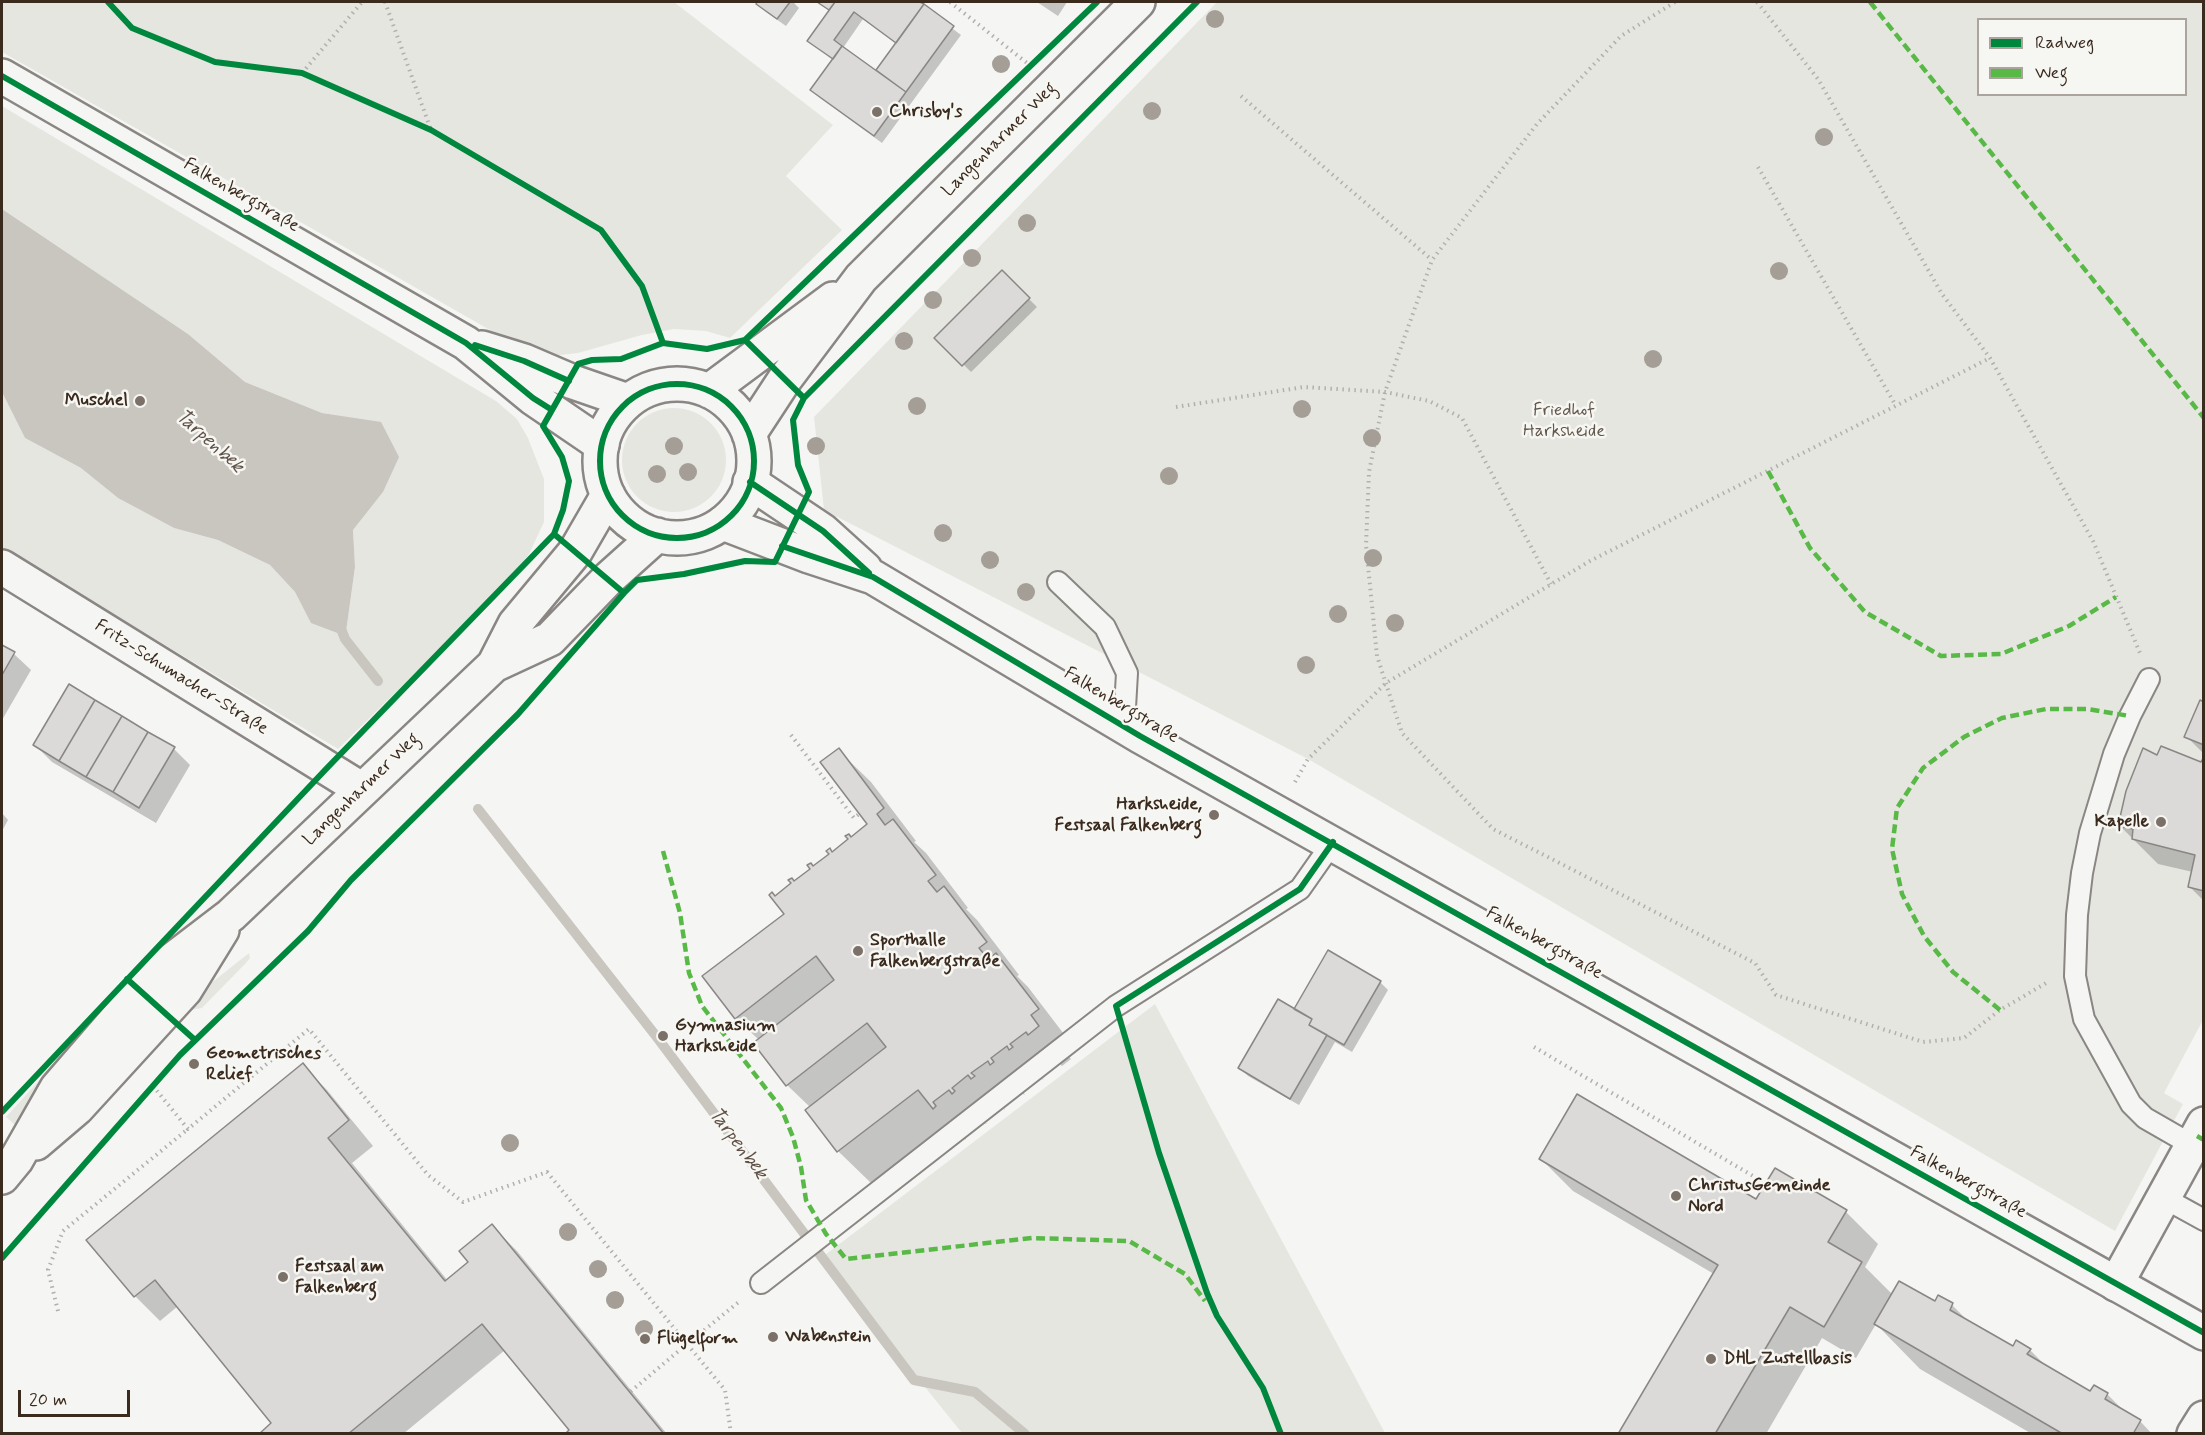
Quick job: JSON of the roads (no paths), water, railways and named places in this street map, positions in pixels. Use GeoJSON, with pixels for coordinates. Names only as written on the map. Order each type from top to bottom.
{"type":"FeatureCollection","features":[{"type":"Feature","properties":{"kind":"street","name":"Langenharmer Weg"},"geometry":{"type":"LineString","coordinates":[[749,434],[785,379],[861,278],[1138,2]]}},
{"type":"Feature","properties":{"kind":"street","name":"Falkenbergstraße"},"geometry":{"type":"LineString","coordinates":[[2,76],[466,343],[533,398],[602,445]]}},
{"type":"Feature","properties":{"kind":"street","name":"Langenharmer Weg"},"geometry":{"type":"LineString","coordinates":[[709,391],[861,278]]}},
{"type":"Feature","properties":{"kind":"street","name":"Falkenbergstraße"},"geometry":{"type":"LineString","coordinates":[[466,343],[524,361],[573,382],[628,401]]}},
{"type":"Feature","properties":{"kind":"street"},"geometry":{"type":"LineString","coordinates":[[676,384],[709,391],[726,402],[740,417],[749,434],[754,453],[753,473],[748,493],[737,510],[723,523],[705,533],[686,538],[666,537],[647,532],[630,522],[617,510],[602,479],[600,462],[602,445],[608,428],[628,401],[659,386],[676,384]]}},
{"type":"Feature","properties":{"kind":"street","name":"Falkenbergstraße"},"geometry":{"type":"LineString","coordinates":[[750,482],[823,531],[873,577],[1124,725],[2204,1333]]}},
{"type":"Feature","properties":{"kind":"street","name":"Langenharmer Weg"},"geometry":{"type":"LineString","coordinates":[[494,665],[516,624],[575,552],[608,495]]}},
{"type":"Feature","properties":{"kind":"street","name":"Falkenbergstraße"},"geometry":{"type":"LineString","coordinates":[[723,523],[809,556],[873,577]]}},
{"type":"Feature","properties":{"kind":"street","name":"Langenharmer Weg"},"geometry":{"type":"LineString","coordinates":[[9,1169],[77,1108],[185,990],[231,915],[494,665],[550,639],[608,579],[657,535]]}},
{"type":"Feature","properties":{"kind":"street","name":"Fritz-Schumacher-Straße"},"geometry":{"type":"LineString","coordinates":[[2,567],[361,789]]}},
{"type":"Feature","properties":{"kind":"street"},"geometry":{"type":"LineString","coordinates":[[2116,1284],[2198,1134]]}},
{"type":"Feature","properties":{"kind":"street"},"geometry":{"type":"LineString","coordinates":[[2194,1434],[2204,1418]]}},
{"type":"Feature","properties":{"kind":"lane"},"geometry":{"type":"LineString","coordinates":[[1058,582],[1105,627],[1127,672],[1124,725]]}},
{"type":"Feature","properties":{"kind":"lane"},"geometry":{"type":"LineString","coordinates":[[2149,679],[2114,754],[2095,813],[2077,915],[2078,994],[2084,1019],[2125,1095],[2145,1118],[2198,1134]]}},
{"type":"Feature","properties":{"kind":"lane"},"geometry":{"type":"LineString","coordinates":[[761,1284],[1116,1006],[1300,889],[1333,842]]}},
{"type":"Feature","properties":{"kind":"lane"},"geometry":{"type":"LineString","coordinates":[[2164,1198],[2204,1220]]}},
{"type":"Feature","properties":{"kind":"water"},"geometry":{"type":"Polygon","coordinates":[[[2,209],[188,334],[245,382],[322,413],[381,422],[399,457],[383,492],[353,530],[355,567],[345,639],[340,634],[311,623],[295,592],[270,565],[218,540],[174,528],[118,498],[81,468],[25,438],[2,392],[2,209]]]}},
{"type":"Feature","properties":{"kind":"waterway","name":"Tarpenbek"},"geometry":{"type":"LineString","coordinates":[[340,626],[345,639],[378,681]]}},
{"type":"Feature","properties":{"kind":"waterway","name":"Tarpenbek"},"geometry":{"type":"LineString","coordinates":[[478,809],[656,1036],[914,1380],[975,1392],[1025,1434]]}},
{"type":"Feature","properties":{"kind":"place","name":"Chrisby's"},"geometry":{"type":"Point","coordinates":[877,112]}},
{"type":"Feature","properties":{"kind":"place","name":"Muschel"},"geometry":{"type":"Point","coordinates":[140,401]}},
{"type":"Feature","properties":{"kind":"place","name":"Harksheide, Festsaal Falkenberg"},"geometry":{"type":"Point","coordinates":[1214,815]}},
{"type":"Feature","properties":{"kind":"place","name":"Kapelle"},"geometry":{"type":"Point","coordinates":[2161,822]}},
{"type":"Feature","properties":{"kind":"place","name":"Sporthalle Falkenbergstraße"},"geometry":{"type":"Point","coordinates":[858,951]}},
{"type":"Feature","properties":{"kind":"place","name":"Gymnasium Harksheide"},"geometry":{"type":"Point","coordinates":[663,1036]}},
{"type":"Feature","properties":{"kind":"place","name":"Geometrisches Relief"},"geometry":{"type":"Point","coordinates":[194,1064]}},
{"type":"Feature","properties":{"kind":"place","name":"ChristusGemeinde Nord"},"geometry":{"type":"Point","coordinates":[1676,1196]}},
{"type":"Feature","properties":{"kind":"place","name":"Festsaal am Falkenberg"},"geometry":{"type":"Point","coordinates":[283,1277]}},
{"type":"Feature","properties":{"kind":"place","name":"Wabenstein"},"geometry":{"type":"Point","coordinates":[773,1337]}},
{"type":"Feature","properties":{"kind":"place","name":"Flügelform"},"geometry":{"type":"Point","coordinates":[645,1339]}},
{"type":"Feature","properties":{"kind":"place","name":"DHL Zustellbasis"},"geometry":{"type":"Point","coordinates":[1711,1359]}},
{"type":"Feature","properties":{"kind":"park label","name":"Friedhof Harksheide"},"geometry":{"type":"Point","coordinates":[1564,421]}}]}
